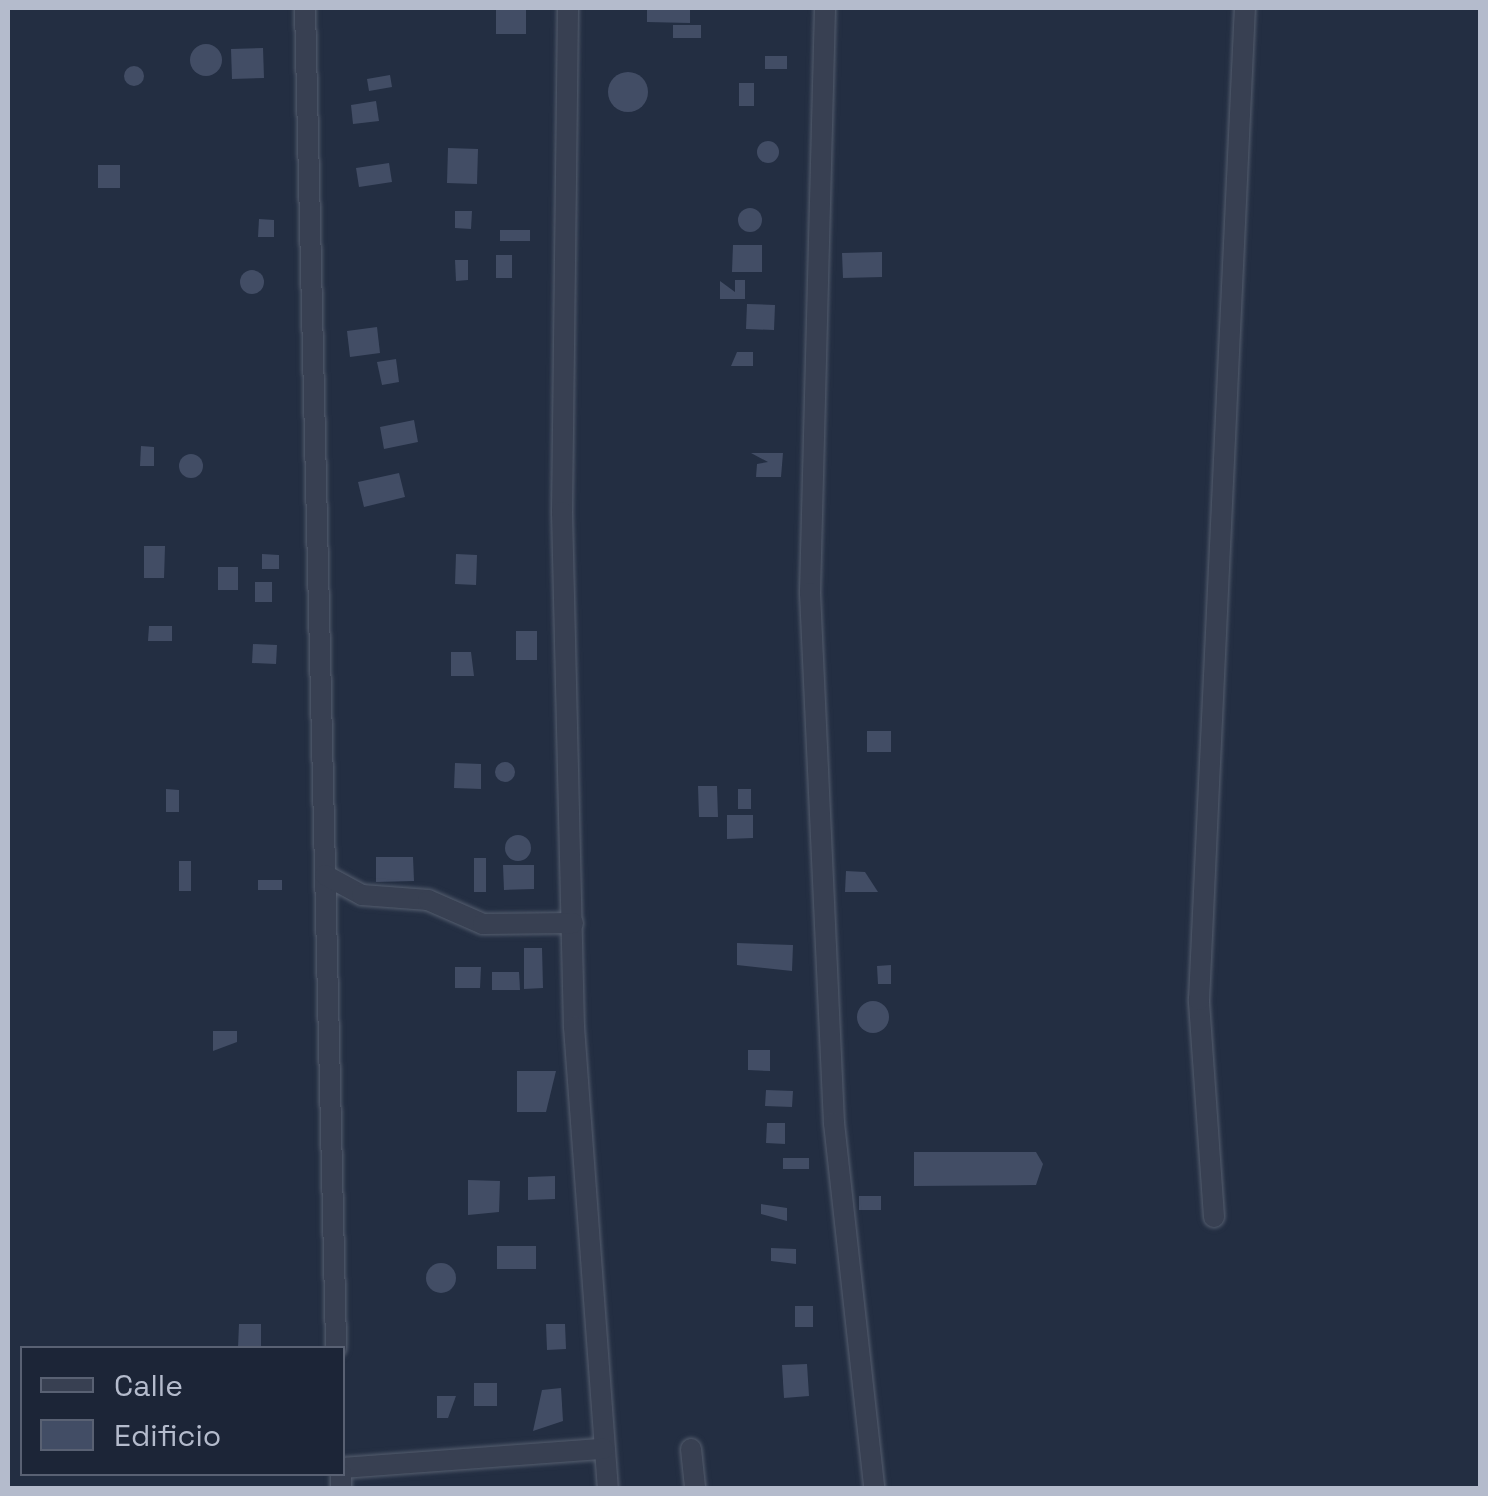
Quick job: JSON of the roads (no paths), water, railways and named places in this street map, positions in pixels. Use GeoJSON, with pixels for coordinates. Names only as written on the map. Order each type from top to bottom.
{"type":"FeatureCollection","features":[{"type":"Feature","properties":{"kind":"street"},"geometry":{"type":"LineString","coordinates":[[304,8],[336,1346]]}},
{"type":"Feature","properties":{"kind":"street"},"geometry":{"type":"LineString","coordinates":[[568,8],[562,512],[572,923],[608,1488]]}},
{"type":"Feature","properties":{"kind":"street"},"geometry":{"type":"LineString","coordinates":[[825,8],[810,612],[834,1123],[874,1488]]}},
{"type":"Feature","properties":{"kind":"street"},"geometry":{"type":"LineString","coordinates":[[1214,1217],[1199,1000],[1245,8]]}},
{"type":"Feature","properties":{"kind":"street"},"geometry":{"type":"LineString","coordinates":[[324,874],[362,896],[428,900],[483,924],[572,923]]}},
{"type":"Feature","properties":{"kind":"street"},"geometry":{"type":"LineString","coordinates":[[345,1471],[603,1449]]}},
{"type":"Feature","properties":{"kind":"street"},"geometry":{"type":"LineString","coordinates":[[690,1449],[694,1488]]}}]}
